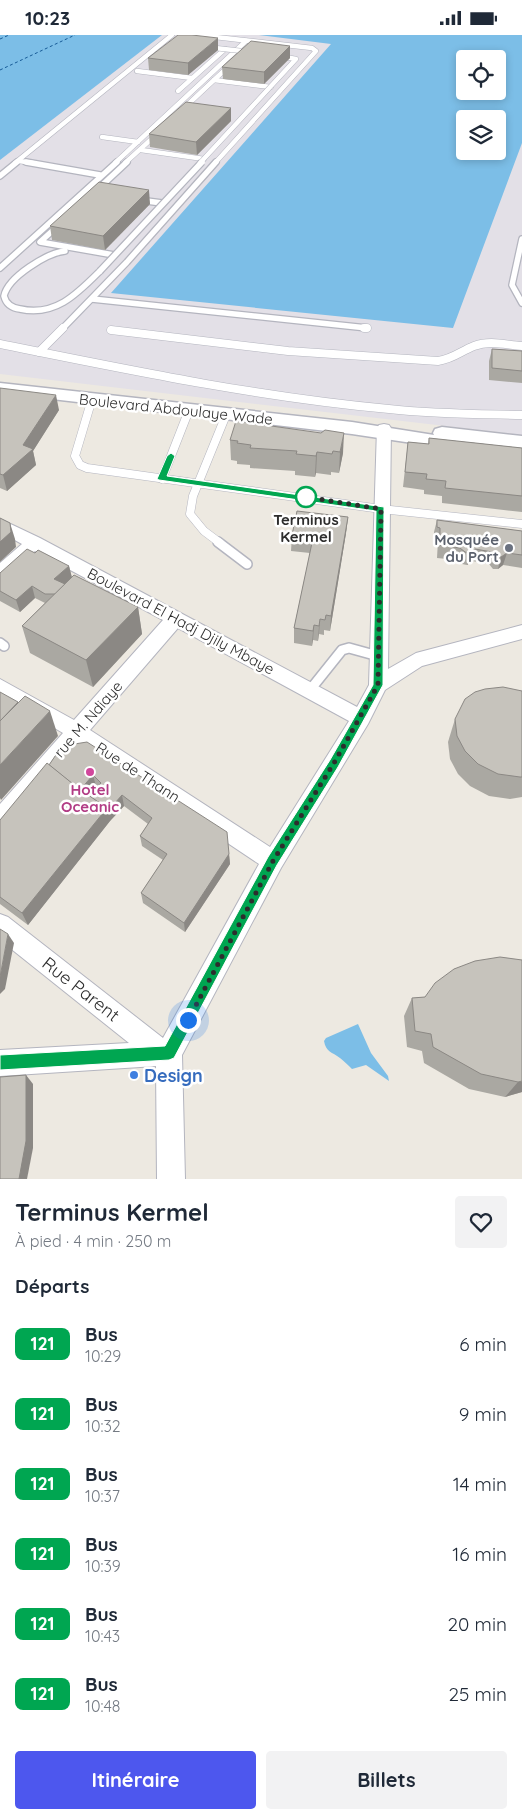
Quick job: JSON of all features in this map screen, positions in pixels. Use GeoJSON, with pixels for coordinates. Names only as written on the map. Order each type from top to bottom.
{"type":"FeatureCollection","features":[{"type":"Feature","properties":{"kind":"street","name":"Boulevard Abdoulaye Wade"},"geometry":{"type":"LineString","coordinates":[[0,388],[226,415],[384,431],[522,452]]}},
{"type":"Feature","properties":{"kind":"street","name":"Boulevard Abdoulaye Wade"},"geometry":{"type":"LineString","coordinates":[[384,431],[405,428],[522,442]]}},
{"type":"Feature","properties":{"kind":"street"},"geometry":{"type":"LineString","coordinates":[[378,685],[384,431]]}},
{"type":"Feature","properties":{"kind":"street","name":"Boulevard El Hadj Djily Mbaye"},"geometry":{"type":"LineString","coordinates":[[0,525],[361,717]]}},
{"type":"Feature","properties":{"kind":"street"},"geometry":{"type":"LineString","coordinates":[[0,573],[34,543]]}},
{"type":"Feature","properties":{"kind":"street","name":"rue M. Ndiaye"},"geometry":{"type":"LineString","coordinates":[[0,819],[176,618]]}},
{"type":"Feature","properties":{"kind":"street"},"geometry":{"type":"LineString","coordinates":[[171,1179],[165,1053],[273,861],[361,717],[378,685],[416,659],[522,632]]}},
{"type":"Feature","properties":{"kind":"street","name":"Rue de Thann"},"geometry":{"type":"LineString","coordinates":[[0,687],[77,732],[273,861]]}},
{"type":"Feature","properties":{"kind":"street","name":"Rue Parent"},"geometry":{"type":"LineString","coordinates":[[0,925],[165,1053]]}},
{"type":"Feature","properties":{"kind":"street"},"geometry":{"type":"LineString","coordinates":[[0,1063],[165,1053]]}},
{"type":"Feature","properties":{"kind":"lane"},"geometry":{"type":"LineString","coordinates":[[0,176],[172,35]]}},
{"type":"Feature","properties":{"kind":"lane"},"geometry":{"type":"LineString","coordinates":[[39,352],[127,262],[316,51],[312,48],[198,35]]}},
{"type":"Feature","properties":{"kind":"lane"},"geometry":{"type":"LineString","coordinates":[[0,268],[246,41]]}},
{"type":"Feature","properties":{"kind":"lane"},"geometry":{"type":"LineString","coordinates":[[196,46],[254,53]]}},
{"type":"Feature","properties":{"kind":"lane"},"geometry":{"type":"LineString","coordinates":[[178,91],[225,49]]}},
{"type":"Feature","properties":{"kind":"lane"},"geometry":{"type":"LineString","coordinates":[[238,57],[244,52]]}},
{"type":"Feature","properties":{"kind":"lane"},"geometry":{"type":"LineString","coordinates":[[127,262],[119,261],[110,259],[74,251],[51,253],[33,263],[8,287],[4,293],[5,300],[10,306],[33,311],[61,307],[75,298],[109,260],[114,255],[162,203],[240,121],[296,59],[274,55]]}},
{"type":"Feature","properties":{"kind":"lane"},"geometry":{"type":"LineString","coordinates":[[188,114],[179,113],[232,63]]}},
{"type":"Feature","properties":{"kind":"lane"},"geometry":{"type":"LineString","coordinates":[[120,84],[143,67]]}},
{"type":"Feature","properties":{"kind":"lane"},"geometry":{"type":"LineString","coordinates":[[137,71],[192,78]]}},
{"type":"Feature","properties":{"kind":"lane"},"geometry":{"type":"LineString","coordinates":[[214,80],[271,87]]}},
{"type":"Feature","properties":{"kind":"lane"},"geometry":{"type":"LineString","coordinates":[[231,120],[240,121]]}},
{"type":"Feature","properties":{"kind":"lane"},"geometry":{"type":"LineString","coordinates":[[104,194],[94,192],[160,131]]}},
{"type":"Feature","properties":{"kind":"lane"},"geometry":{"type":"LineString","coordinates":[[102,137],[138,142]]}},
{"type":"Feature","properties":{"kind":"lane"},"geometry":{"type":"LineString","coordinates":[[141,150],[204,159]]}},
{"type":"Feature","properties":{"kind":"lane"},"geometry":{"type":"LineString","coordinates":[[19,161],[100,175]]}},
{"type":"Feature","properties":{"kind":"lane"},"geometry":{"type":"LineString","coordinates":[[133,199],[162,203]]}},
{"type":"Feature","properties":{"kind":"lane"},"geometry":{"type":"LineString","coordinates":[[67,217],[40,242],[114,255]]}},
{"type":"Feature","properties":{"kind":"lane"},"geometry":{"type":"LineString","coordinates":[[522,239],[512,285],[522,303]]}},
{"type":"Feature","properties":{"kind":"lane"},"geometry":{"type":"LineString","coordinates":[[92,299],[367,328]]}},
{"type":"Feature","properties":{"kind":"lane"},"geometry":{"type":"LineString","coordinates":[[111,330],[288,351],[438,361],[450,360],[470,347],[485,343],[522,346]]}},
{"type":"Feature","properties":{"kind":"lane"},"geometry":{"type":"LineString","coordinates":[[0,344],[208,385],[303,399],[441,413],[522,415]]}},
{"type":"Feature","properties":{"kind":"lane"},"geometry":{"type":"LineString","coordinates":[[92,399],[75,455],[80,465],[87,468],[381,509],[522,524]]}},
{"type":"Feature","properties":{"kind":"lane"},"geometry":{"type":"LineString","coordinates":[[162,479],[189,410]]}},
{"type":"Feature","properties":{"kind":"lane"},"geometry":{"type":"LineString","coordinates":[[226,415],[190,506],[190,514],[204,531],[247,564]]}},
{"type":"Feature","properties":{"kind":"lane"},"geometry":{"type":"LineString","coordinates":[[310,690],[342,649],[349,648],[378,656]]}},
{"type":"Feature","properties":{"kind":"shaded area"},"geometry":{"type":"Polygon","coordinates":[[[0,35],[522,35],[522,435],[0,374],[0,35]]]}},
{"type":"Feature","properties":{"kind":"water"},"geometry":{"type":"Polygon","coordinates":[[[0,35],[162,35],[0,160],[0,35]]]}},
{"type":"Feature","properties":{"kind":"water"},"geometry":{"type":"Polygon","coordinates":[[[259,35],[522,35],[522,143],[453,328],[111,293],[331,44],[259,35]]]}},
{"type":"Feature","properties":{"kind":"water"},"geometry":{"type":"Polygon","coordinates":[[[358,1024],[371,1053],[388,1076],[389,1081],[366,1065],[352,1069],[326,1047],[324,1041],[326,1038],[358,1024]]]}},
{"type":"Feature","properties":{"kind":"building"},"geometry":{"type":"Polygon","coordinates":[[[178,35],[218,38],[188,63],[148,58],[178,35]]]}},
{"type":"Feature","properties":{"kind":"building"},"geometry":{"type":"Polygon","coordinates":[[[251,41],[290,46],[264,72],[222,67],[251,41]]]}},
{"type":"Feature","properties":{"kind":"building"},"geometry":{"type":"Polygon","coordinates":[[[186,102],[231,108],[196,142],[149,134],[186,102]]]}},
{"type":"Feature","properties":{"kind":"building"},"geometry":{"type":"Polygon","coordinates":[[[99,182],[149,190],[103,236],[50,226],[99,182]]]}},
{"type":"Feature","properties":{"kind":"building"},"geometry":{"type":"Polygon","coordinates":[[[492,349],[522,351],[522,371],[492,368],[492,349]]]}},
{"type":"Feature","properties":{"kind":"building"},"geometry":{"type":"Polygon","coordinates":[[[0,388],[56,395],[23,445],[33,449],[3,475],[0,474],[0,388]]]}},
{"type":"Feature","properties":{"kind":"building"},"geometry":{"type":"Polygon","coordinates":[[[236,421],[321,433],[325,430],[344,433],[340,452],[333,451],[332,454],[317,452],[316,456],[296,454],[297,451],[250,448],[251,445],[230,440],[236,421]]]}},
{"type":"Feature","properties":{"kind":"building"},"geometry":{"type":"Polygon","coordinates":[[[429,438],[522,448],[522,496],[445,488],[446,481],[426,479],[427,474],[405,472],[408,442],[429,444],[429,438]]]}},
{"type":"Feature","properties":{"kind":"building"},"geometry":{"type":"Polygon","coordinates":[[[297,511],[348,517],[331,616],[326,615],[325,620],[320,619],[319,626],[314,625],[313,631],[294,628],[313,538],[292,535],[297,511]]]}},
{"type":"Feature","properties":{"kind":"building"},"geometry":{"type":"Polygon","coordinates":[[[0,518],[10,523],[11,532],[0,542],[0,518]]]}},
{"type":"Feature","properties":{"kind":"building"},"geometry":{"type":"Polygon","coordinates":[[[437,520],[522,531],[522,555],[507,553],[497,557],[492,552],[475,549],[470,553],[460,548],[440,545],[440,528],[437,527],[437,520]]]}},
{"type":"Feature","properties":{"kind":"building"},"geometry":{"type":"Polygon","coordinates":[[[27,549],[35,553],[38,550],[69,566],[54,579],[65,584],[55,594],[45,594],[32,586],[16,600],[0,591],[0,573],[27,549]]]}},
{"type":"Feature","properties":{"kind":"building"},"geometry":{"type":"Polygon","coordinates":[[[74,575],[138,607],[86,660],[22,626],[74,575]]]}},
{"type":"Feature","properties":{"kind":"building"},"geometry":{"type":"Polygon","coordinates":[[[503,687],[522,691],[522,777],[498,774],[478,764],[465,751],[457,736],[455,719],[465,699],[475,692],[503,687]]]}},
{"type":"Feature","properties":{"kind":"building"},"geometry":{"type":"Polygon","coordinates":[[[0,692],[18,702],[0,721],[0,692]]]}},
{"type":"Feature","properties":{"kind":"building"},"geometry":{"type":"Polygon","coordinates":[[[25,696],[50,711],[0,765],[0,721],[25,696]]]}},
{"type":"Feature","properties":{"kind":"building"},"geometry":{"type":"Polygon","coordinates":[[[87,742],[227,832],[229,854],[184,923],[141,893],[167,854],[140,836],[152,818],[122,795],[108,811],[107,808],[89,796],[101,783],[93,775],[80,790],[49,765],[62,746],[87,742]]]}},
{"type":"Feature","properties":{"kind":"building"},"geometry":{"type":"Polygon","coordinates":[[[47,763],[107,808],[22,913],[0,897],[0,820],[47,763]]]}},
{"type":"Feature","properties":{"kind":"building"},"geometry":{"type":"Polygon","coordinates":[[[0,929],[8,934],[0,977],[0,929]]]}},
{"type":"Feature","properties":{"kind":"building"},"geometry":{"type":"Polygon","coordinates":[[[500,957],[522,960],[522,1081],[518,1082],[481,1074],[433,1047],[431,1034],[415,1031],[412,998],[425,997],[435,983],[454,969],[475,961],[500,957]]]}},
{"type":"Feature","properties":{"kind":"building"},"geometry":{"type":"Polygon","coordinates":[[[26,1075],[26,1141],[19,1179],[0,1179],[0,1077],[26,1075]]]}},
{"type":"Feature","properties":{"kind":"ferry route"},"geometry":{"type":"LineString","coordinates":[[0,39],[9,35]]}},
{"type":"Feature","properties":{"kind":"ferry route"},"geometry":{"type":"LineString","coordinates":[[0,70],[75,35]]}},
{"type":"Feature","properties":{"kind":"bus line","name":"121"},"geometry":{"type":"LineString","coordinates":[[0,1063],[169,1053],[273,861],[334,763],[378,685],[381,509],[295,495],[162,479],[171,456]]}},
{"type":"Feature","properties":{"kind":"place","name":"Terminus Kermel"},"geometry":{"type":"Point","coordinates":[306,497]}},
{"type":"Feature","properties":{"kind":"place","name":"Mosquée du Port"},"geometry":{"type":"Point","coordinates":[509,548]}},
{"type":"Feature","properties":{"kind":"place","name":"Hotel Oceanic"},"geometry":{"type":"Point","coordinates":[90,772]}},
{"type":"Feature","properties":{"kind":"place","name":"Design"},"geometry":{"type":"Point","coordinates":[134,1075]}},
{"type":"Feature","properties":{"kind":"route"},"geometry":{"type":"LineString","coordinates":[[188,1020],[273,861],[334,763],[378,685],[381,509],[306,497]]}}]}
